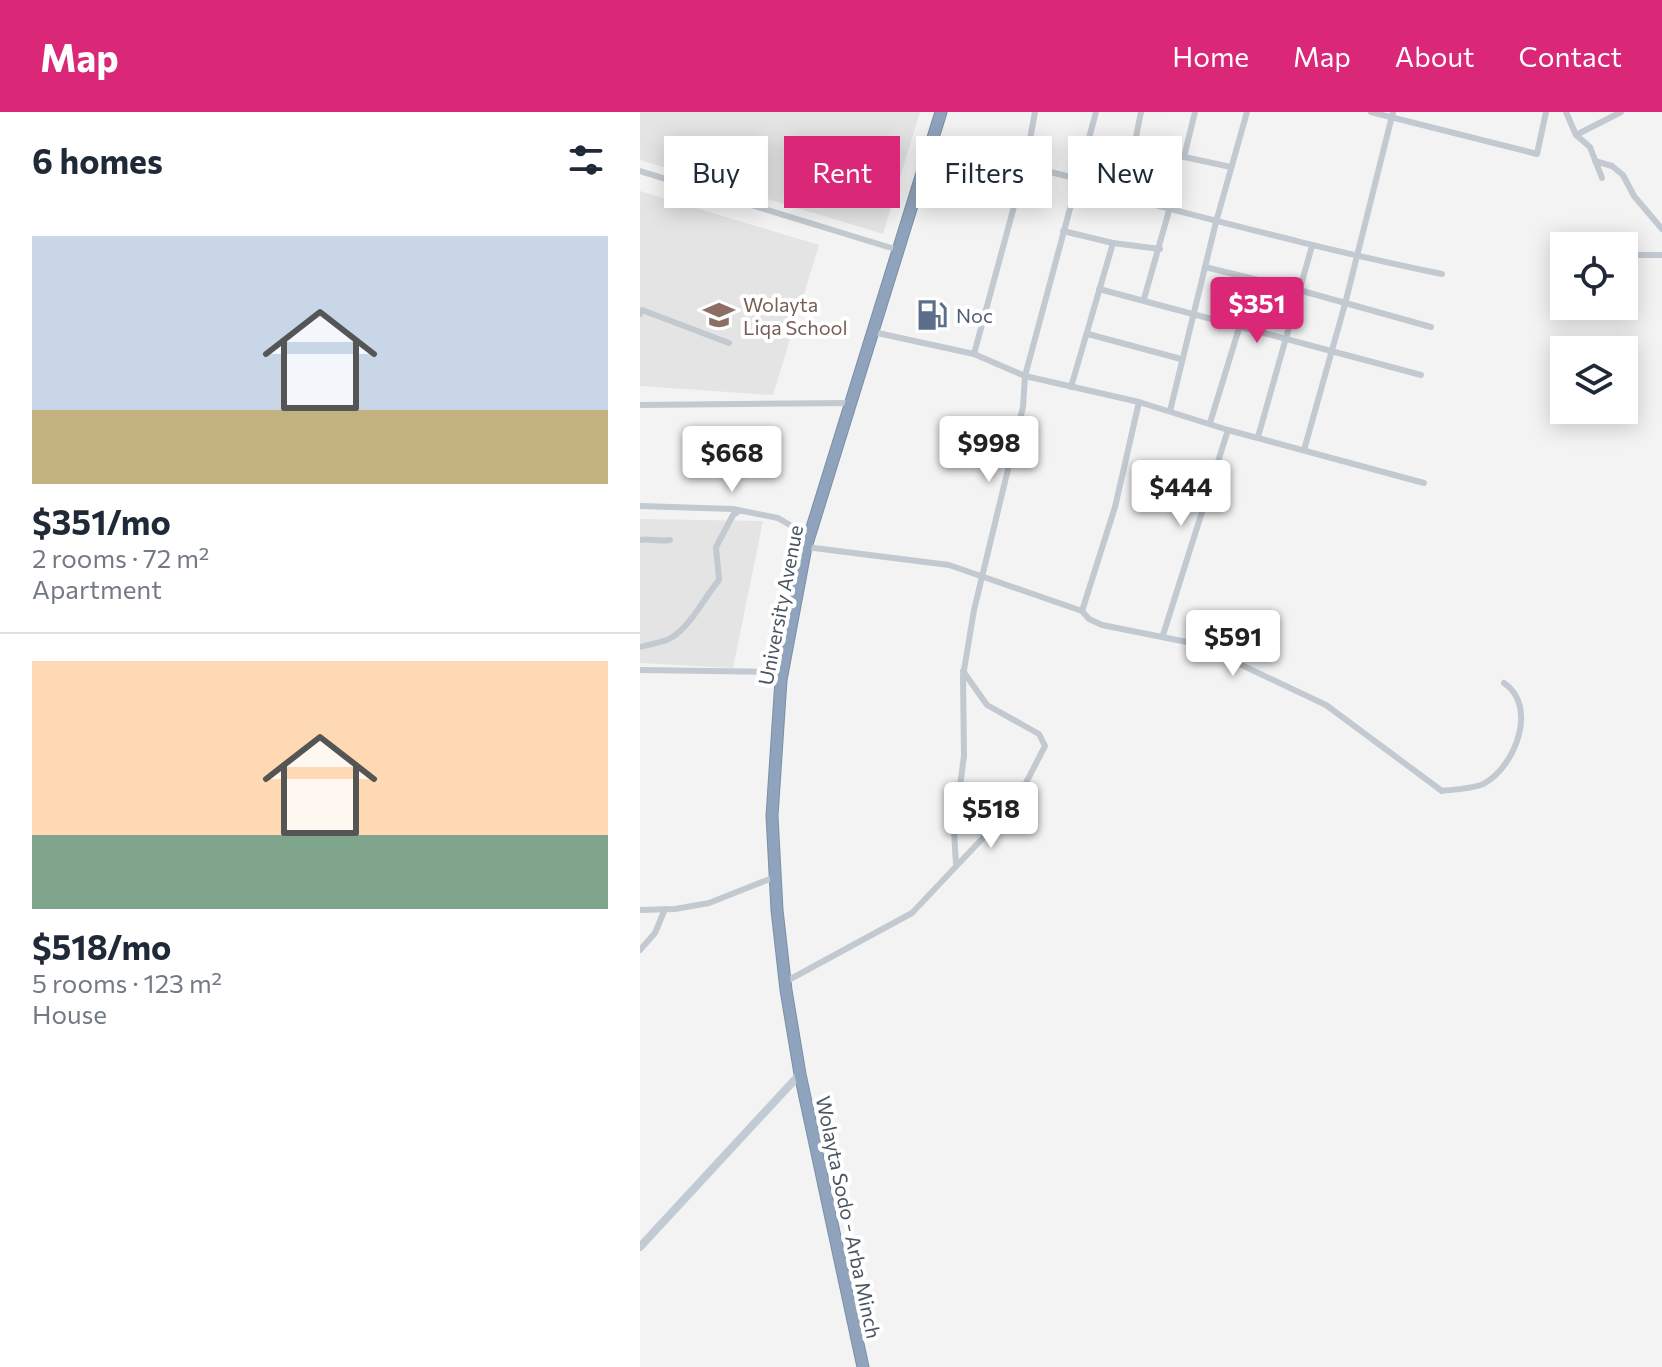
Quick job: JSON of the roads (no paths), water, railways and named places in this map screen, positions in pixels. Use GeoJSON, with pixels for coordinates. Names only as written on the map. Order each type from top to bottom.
{"type":"FeatureCollection","features":[{"type":"Feature","properties":{"kind":"highway","name":"University Avenue"},"geometry":{"type":"LineString","coordinates":[[800,1074],[785,982],[772,816],[783,672],[808,542],[941,112]]}},
{"type":"Feature","properties":{"kind":"highway","name":"Wolayta Sodo - Arba Minch"},"geometry":{"type":"LineString","coordinates":[[800,1074],[863,1367]]}},
{"type":"Feature","properties":{"kind":"street"},"geometry":{"type":"LineString","coordinates":[[1031,136],[1035,112]]}},
{"type":"Feature","properties":{"kind":"street"},"geometry":{"type":"LineString","coordinates":[[1090,136],[1096,112]]}},
{"type":"Feature","properties":{"kind":"street"},"geometry":{"type":"LineString","coordinates":[[1135,136],[1141,112]]}},
{"type":"Feature","properties":{"kind":"street"},"geometry":{"type":"LineString","coordinates":[[1195,112],[1184,157],[1231,167]]}},
{"type":"Feature","properties":{"kind":"street"},"geometry":{"type":"LineString","coordinates":[[1170,411],[1216,222],[1247,112]]}},
{"type":"Feature","properties":{"kind":"street"},"geometry":{"type":"LineString","coordinates":[[1371,112],[1537,154],[1546,112]]}},
{"type":"Feature","properties":{"kind":"street"},"geometry":{"type":"LineString","coordinates":[[1566,112],[1576,135],[1590,147],[1602,178]]}},
{"type":"Feature","properties":{"kind":"street"},"geometry":{"type":"LineString","coordinates":[[1576,135],[1621,112]]}},
{"type":"Feature","properties":{"kind":"street"},"geometry":{"type":"LineString","coordinates":[[1304,450],[1345,304],[1392,115]]}},
{"type":"Feature","properties":{"kind":"street"},"geometry":{"type":"LineString","coordinates":[[1595,161],[1612,166],[1623,175],[1634,196],[1662,229]]}},
{"type":"Feature","properties":{"kind":"street"},"geometry":{"type":"LineString","coordinates":[[640,171],[898,250]]}},
{"type":"Feature","properties":{"kind":"street"},"geometry":{"type":"LineString","coordinates":[[974,354],[1014,208]]}},
{"type":"Feature","properties":{"kind":"street"},"geometry":{"type":"LineString","coordinates":[[956,864],[954,831],[964,756],[963,671],[1023,407],[1025,376],[1070,208]]}},
{"type":"Feature","properties":{"kind":"street"},"geometry":{"type":"LineString","coordinates":[[1144,299],[1170,208]]}},
{"type":"Feature","properties":{"kind":"street"},"geometry":{"type":"LineString","coordinates":[[1173,208],[1216,222],[1356,257],[1442,274]]}},
{"type":"Feature","properties":{"kind":"street"},"geometry":{"type":"LineString","coordinates":[[1063,231],[1113,243],[1160,249]]}},
{"type":"Feature","properties":{"kind":"street"},"geometry":{"type":"LineString","coordinates":[[1071,387],[1113,243]]}},
{"type":"Feature","properties":{"kind":"street"},"geometry":{"type":"LineString","coordinates":[[1258,437],[1312,246]]}},
{"type":"Feature","properties":{"kind":"street"},"geometry":{"type":"LineString","coordinates":[[1638,255],[1662,255]]}},
{"type":"Feature","properties":{"kind":"street"},"geometry":{"type":"LineString","coordinates":[[1205,267],[1431,327]]}},
{"type":"Feature","properties":{"kind":"street"},"geometry":{"type":"LineString","coordinates":[[1099,289],[1421,375]]}},
{"type":"Feature","properties":{"kind":"street"},"geometry":{"type":"LineString","coordinates":[[640,314],[642,310],[729,343]]}},
{"type":"Feature","properties":{"kind":"street"},"geometry":{"type":"LineString","coordinates":[[1210,423],[1240,325]]}},
{"type":"Feature","properties":{"kind":"street"},"geometry":{"type":"LineString","coordinates":[[873,332],[974,354],[1025,376],[1139,402],[1228,430],[1424,483]]}},
{"type":"Feature","properties":{"kind":"street"},"geometry":{"type":"LineString","coordinates":[[1088,334],[1181,359]]}},
{"type":"Feature","properties":{"kind":"street"},"geometry":{"type":"LineString","coordinates":[[1082,611],[1115,507],[1139,402]]}},
{"type":"Feature","properties":{"kind":"street"},"geometry":{"type":"LineString","coordinates":[[640,405],[851,403]]}},
{"type":"Feature","properties":{"kind":"street"},"geometry":{"type":"LineString","coordinates":[[1163,635],[1228,430]]}},
{"type":"Feature","properties":{"kind":"street"},"geometry":{"type":"LineString","coordinates":[[640,506],[739,511],[778,518],[808,542],[949,565],[1082,611],[1089,619],[1102,625],[1197,644],[1326,705],[1442,791],[1485,784],[1511,757],[1520,731],[1521,703],[1516,691],[1504,683]]}},
{"type":"Feature","properties":{"kind":"street"},"geometry":{"type":"LineString","coordinates":[[640,647],[668,640],[686,627],[719,580],[716,547],[733,515],[739,511]]}},
{"type":"Feature","properties":{"kind":"street"},"geometry":{"type":"LineString","coordinates":[[640,540],[670,540]]}},
{"type":"Feature","properties":{"kind":"street"},"geometry":{"type":"LineString","coordinates":[[640,670],[783,672]]}},
{"type":"Feature","properties":{"kind":"street"},"geometry":{"type":"LineString","coordinates":[[785,982],[912,913],[1015,804],[1045,746],[1039,734],[987,705],[963,671]]}},
{"type":"Feature","properties":{"kind":"street"},"geometry":{"type":"LineString","coordinates":[[640,910],[709,903],[775,877]]}},
{"type":"Feature","properties":{"kind":"street"},"geometry":{"type":"LineString","coordinates":[[640,950],[655,933],[665,909]]}},
{"type":"Feature","properties":{"kind":"street"},"geometry":{"type":"LineString","coordinates":[[640,1247],[800,1074]]}},
{"type":"Feature","properties":{"kind":"place","name":"Wolayta Liqa School"},"geometry":{"type":"Point","coordinates":[719,315]}},
{"type":"Feature","properties":{"kind":"place","name":"Noc"},"geometry":{"type":"Point","coordinates":[932,315]}}]}
